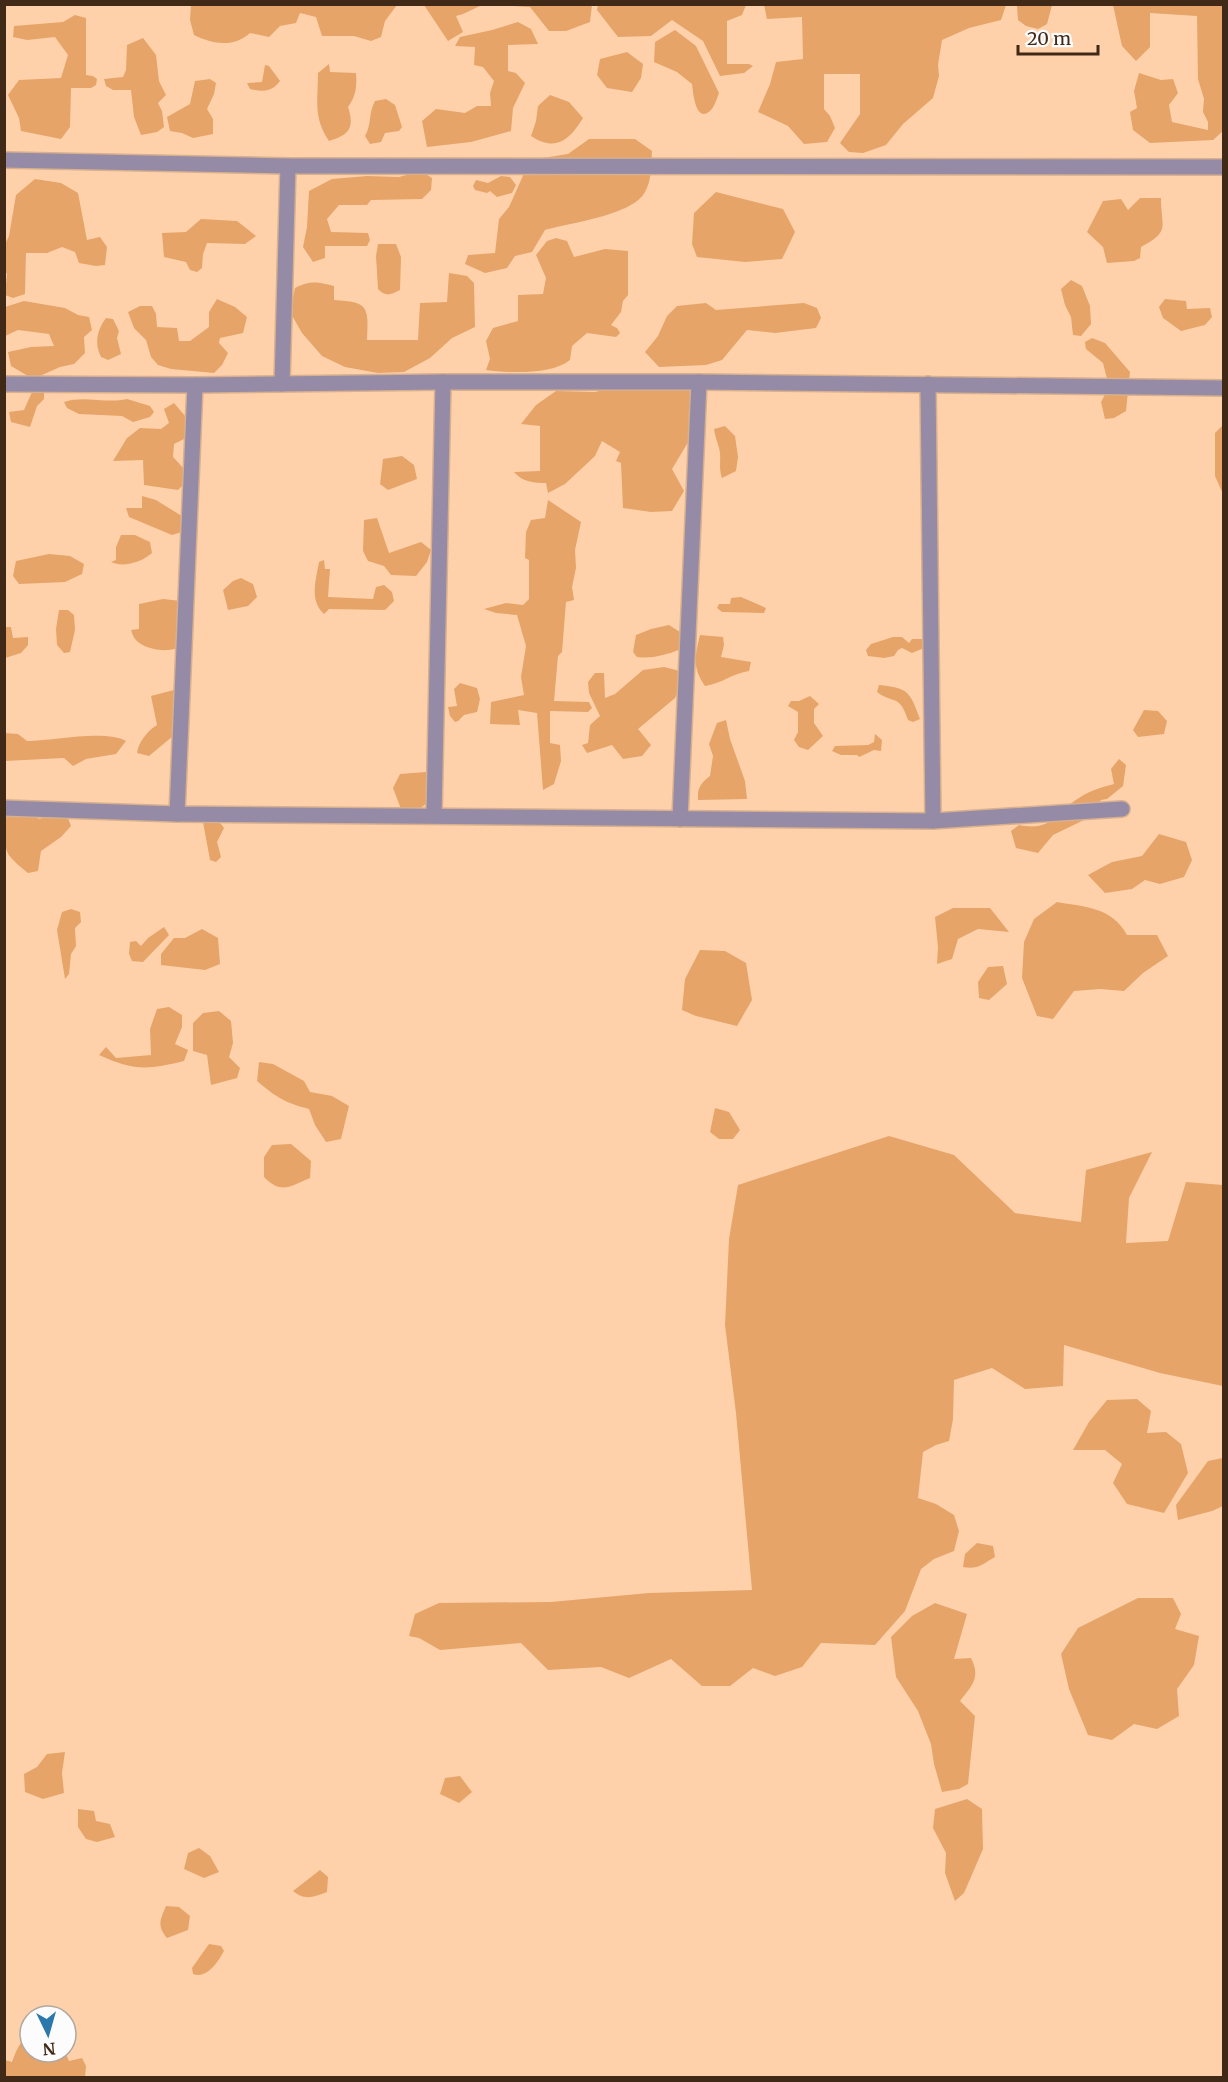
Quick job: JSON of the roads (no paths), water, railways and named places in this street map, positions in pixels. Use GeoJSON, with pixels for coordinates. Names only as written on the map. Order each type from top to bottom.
{"type":"FeatureCollection","features":[{"type":"Feature","properties":{"kind":"street"},"geometry":{"type":"LineString","coordinates":[[4,160],[288,166],[1224,166]]}},
{"type":"Feature","properties":{"kind":"street"},"geometry":{"type":"LineString","coordinates":[[282,384],[288,166]]}},
{"type":"Feature","properties":{"kind":"street"},"geometry":{"type":"LineString","coordinates":[[434,815],[443,382]]}},
{"type":"Feature","properties":{"kind":"street"},"geometry":{"type":"LineString","coordinates":[[680,819],[699,382]]}},
{"type":"Feature","properties":{"kind":"street"},"geometry":{"type":"LineString","coordinates":[[4,384],[699,382],[1224,388]]}},
{"type":"Feature","properties":{"kind":"street"},"geometry":{"type":"LineString","coordinates":[[928,384],[933,821]]}},
{"type":"Feature","properties":{"kind":"street"},"geometry":{"type":"LineString","coordinates":[[177,814],[195,385]]}},
{"type":"Feature","properties":{"kind":"street"},"geometry":{"type":"LineString","coordinates":[[4,808],[177,814],[933,821],[1122,809]]}}]}
